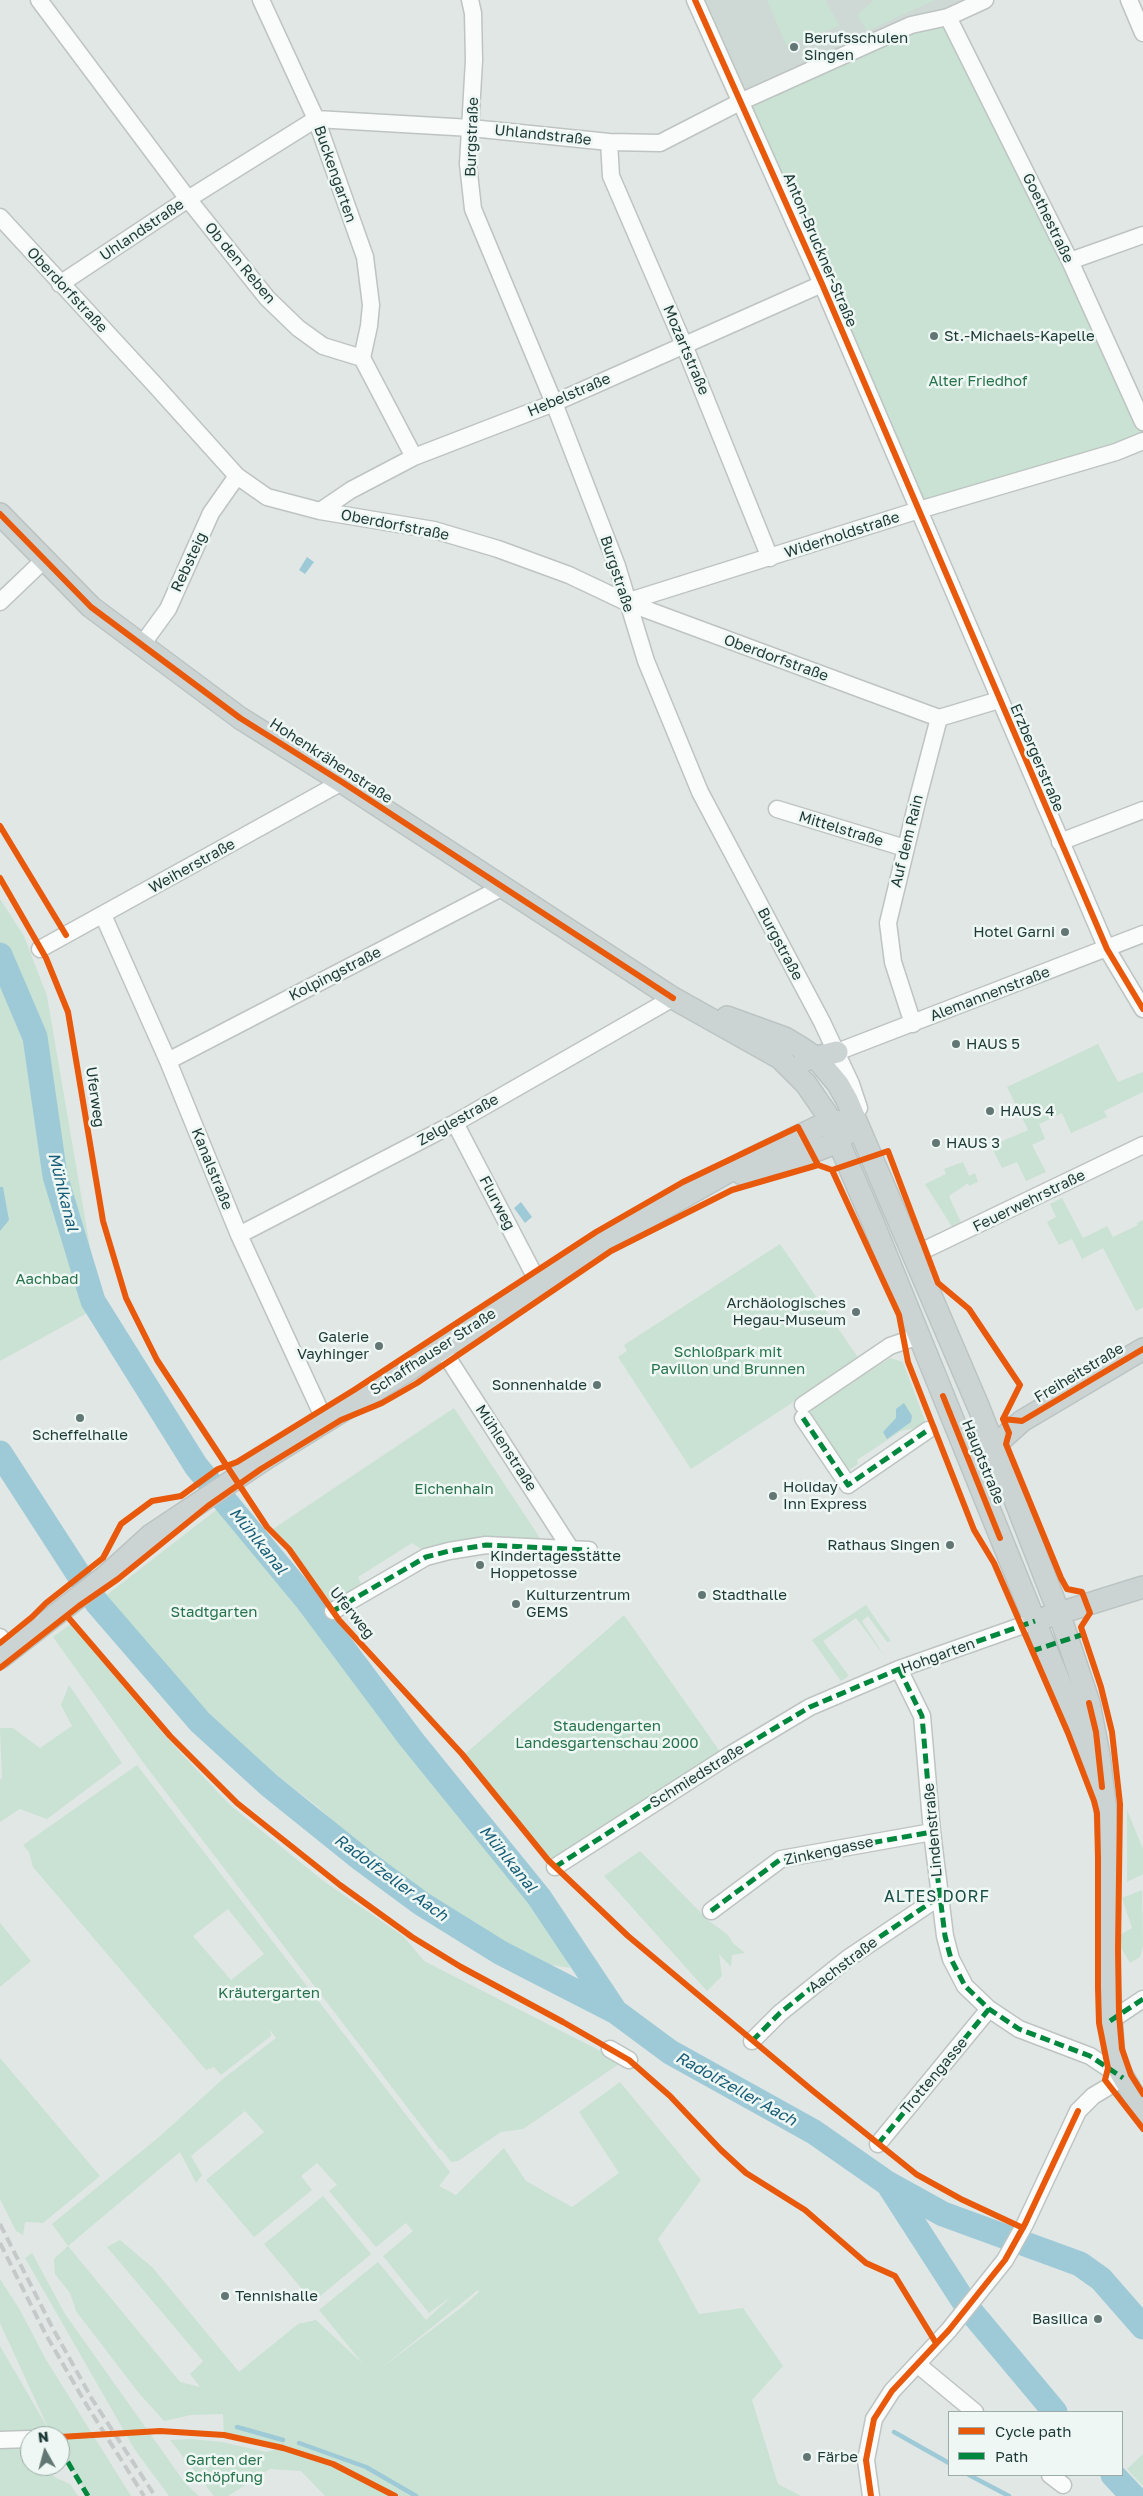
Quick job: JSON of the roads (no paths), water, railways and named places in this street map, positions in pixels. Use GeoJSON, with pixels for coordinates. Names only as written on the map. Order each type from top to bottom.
{"type":"FeatureCollection","features":[{"type":"Feature","properties":{"kind":"main road","name":"Hohenkrähenstraße"},"geometry":{"type":"LineString","coordinates":[[0,514],[91,608],[143,648],[240,718],[342,782],[672,998],[780,1058],[806,1084],[824,1108],[830,1121]]}},
{"type":"Feature","properties":{"kind":"main road","name":"Hohenkrähenstraße"},"geometry":{"type":"LineString","coordinates":[[672,998],[785,1038],[816,1058],[838,1084],[858,1122]]}},
{"type":"Feature","properties":{"kind":"main road"},"geometry":{"type":"LineString","coordinates":[[780,1058],[799,1060],[816,1058],[837,1052]]}},
{"type":"Feature","properties":{"kind":"main road","name":"Schaffhauser Straße"},"geometry":{"type":"LineString","coordinates":[[3,1648],[107,1575],[152,1535],[233,1481],[442,1349],[604,1242],[749,1160],[830,1121],[858,1122]]}},
{"type":"Feature","properties":{"kind":"main road","name":"Hauptstraße"},"geometry":{"type":"LineString","coordinates":[[830,1121],[920,1336],[1102,1787]]}},
{"type":"Feature","properties":{"kind":"main road","name":"Schaffhauser Straße"},"geometry":{"type":"LineString","coordinates":[[707,1185],[784,1164],[838,1142],[858,1122]]}},
{"type":"Feature","properties":{"kind":"main road","name":"Hauptstraße"},"geometry":{"type":"LineString","coordinates":[[858,1122],[979,1408],[992,1446],[1059,1613],[1089,1703],[1096,1732],[1105,1804],[1109,1894],[1110,2021],[1115,2063],[1143,2111]]}},
{"type":"Feature","properties":{"kind":"main road","name":"Freiheitstraße"},"geometry":{"type":"LineString","coordinates":[[972,1467],[992,1446],[1022,1422],[1143,1349]]}},
{"type":"Feature","properties":{"kind":"main road"},"geometry":{"type":"LineString","coordinates":[[979,1408],[999,1419],[1022,1422]]}},
{"type":"Feature","properties":{"kind":"main road"},"geometry":{"type":"LineString","coordinates":[[1035,1621],[1143,1587]]}},
{"type":"Feature","properties":{"kind":"street","name":"Ob den Reben"},"geometry":{"type":"LineString","coordinates":[[39,0],[188,199],[268,298],[298,328],[323,346],[362,358]]}},
{"type":"Feature","properties":{"kind":"street","name":"Buckengarten"},"geometry":{"type":"LineString","coordinates":[[261,0],[316,119],[365,257],[371,305],[369,326],[362,358]]}},
{"type":"Feature","properties":{"kind":"street","name":"Burgstraße"},"geometry":{"type":"LineString","coordinates":[[470,0],[473,13],[474,60],[468,164],[473,209],[554,404],[617,566],[626,602],[646,661],[700,792],[837,1052],[851,1084],[860,1112],[858,1122]]}},
{"type":"Feature","properties":{"kind":"street","name":"Anton-Bruckner-Straße"},"geometry":{"type":"LineString","coordinates":[[695,0],[822,284],[919,510]]}},
{"type":"Feature","properties":{"kind":"street","name":"Uhlandstraße"},"geometry":{"type":"LineString","coordinates":[[60,284],[188,199],[316,119],[471,128],[609,142],[660,143],[740,102],[911,25],[948,17],[985,0]]}},
{"type":"Feature","properties":{"kind":"street"},"geometry":{"type":"LineString","coordinates":[[1129,0],[1143,33]]}},
{"type":"Feature","properties":{"kind":"street","name":"Goethestraße"},"geometry":{"type":"LineString","coordinates":[[948,17],[1070,261],[1143,422]]}},
{"type":"Feature","properties":{"kind":"street","name":"Mozartstraße"},"geometry":{"type":"LineString","coordinates":[[609,142],[612,176],[684,345],[770,558]]}},
{"type":"Feature","properties":{"kind":"street","name":"Oberdorfstraße"},"geometry":{"type":"LineString","coordinates":[[0,218],[237,476],[267,497],[320,511],[434,530],[498,549],[569,576],[626,602],[939,718]]}},
{"type":"Feature","properties":{"kind":"street"},"geometry":{"type":"LineString","coordinates":[[1070,261],[1143,235]]}},
{"type":"Feature","properties":{"kind":"street","name":"Hebelstraße"},"geometry":{"type":"LineString","coordinates":[[320,511],[350,490],[414,457],[554,404],[822,284]]}},
{"type":"Feature","properties":{"kind":"street"},"geometry":{"type":"LineString","coordinates":[[362,358],[414,457]]}},
{"type":"Feature","properties":{"kind":"street","name":"Widerholdstraße"},"geometry":{"type":"LineString","coordinates":[[626,602],[919,510],[1116,452],[1143,441]]}},
{"type":"Feature","properties":{"kind":"street","name":"Rebsteig"},"geometry":{"type":"LineString","coordinates":[[143,648],[149,635],[168,609],[212,513],[237,476]]}},
{"type":"Feature","properties":{"kind":"street","name":"Erzbergerstraße"},"geometry":{"type":"LineString","coordinates":[[919,510],[1107,949],[1143,1010]]}},
{"type":"Feature","properties":{"kind":"street"},"geometry":{"type":"LineString","coordinates":[[0,602],[44,560]]}},
{"type":"Feature","properties":{"kind":"street"},"geometry":{"type":"LineString","coordinates":[[939,718],[999,700]]}},
{"type":"Feature","properties":{"kind":"street","name":"Auf dem Rain"},"geometry":{"type":"LineString","coordinates":[[914,1024],[897,977],[888,938],[888,923],[905,848],[939,718]]}},
{"type":"Feature","properties":{"kind":"street","name":"Weiherstraße"},"geometry":{"type":"LineString","coordinates":[[40,948],[342,782]]}},
{"type":"Feature","properties":{"kind":"street","name":"Mittelstraße"},"geometry":{"type":"LineString","coordinates":[[777,809],[905,848]]}},
{"type":"Feature","properties":{"kind":"street"},"geometry":{"type":"LineString","coordinates":[[1060,842],[1143,810]]}},
{"type":"Feature","properties":{"kind":"street","name":"Kolpingstraße"},"geometry":{"type":"LineString","coordinates":[[168,1061],[503,887]]}},
{"type":"Feature","properties":{"kind":"street","name":"Kanalstraße"},"geometry":{"type":"LineString","coordinates":[[103,915],[168,1061],[239,1235],[325,1422]]}},
{"type":"Feature","properties":{"kind":"street","name":"Alemannenstraße"},"geometry":{"type":"LineString","coordinates":[[837,1052],[914,1024],[1143,934]]}},
{"type":"Feature","properties":{"kind":"street","name":"Zelglestraße"},"geometry":{"type":"LineString","coordinates":[[239,1235],[455,1123],[672,998]]}},
{"type":"Feature","properties":{"kind":"street","name":"Flurweg"},"geometry":{"type":"LineString","coordinates":[[455,1123],[539,1284]]}},
{"type":"Feature","properties":{"kind":"street","name":"Feuerwehrstraße"},"geometry":{"type":"LineString","coordinates":[[914,1255],[1143,1145]]}},
{"type":"Feature","properties":{"kind":"street"},"geometry":{"type":"LineString","coordinates":[[920,1336],[890,1346],[803,1411],[848,1485],[928,1430]]}},
{"type":"Feature","properties":{"kind":"street","name":"Mühlenstraße"},"geometry":{"type":"LineString","coordinates":[[442,1349],[570,1548]]}},
{"type":"Feature","properties":{"kind":"street"},"geometry":{"type":"LineString","coordinates":[[333,1611],[426,1557],[450,1551],[486,1545],[589,1550]]}},
{"type":"Feature","properties":{"kind":"street","name":"Hohgarten"},"geometry":{"type":"LineString","coordinates":[[843,1692],[899,1669],[1035,1621]]}},
{"type":"Feature","properties":{"kind":"street","name":"Lindenstraße"},"geometry":{"type":"LineString","coordinates":[[899,1669],[922,1716],[932,1832],[945,1936],[951,1959],[965,1986],[989,2009],[1019,2029],[1090,2056],[1123,2078]]}},
{"type":"Feature","properties":{"kind":"street","name":"Schmiedstraße"},"geometry":{"type":"LineString","coordinates":[[555,1867],[728,1756],[799,1713],[843,1692]]}},
{"type":"Feature","properties":{"kind":"street","name":"Zinkengasse"},"geometry":{"type":"LineString","coordinates":[[711,1911],[781,1859],[932,1832]]}},
{"type":"Feature","properties":{"kind":"street","name":"Aachstraße"},"geometry":{"type":"LineString","coordinates":[[752,2040],[780,2013],[847,1959],[939,1897]]}},
{"type":"Feature","properties":{"kind":"street"},"geometry":{"type":"LineString","coordinates":[[1110,2021],[1143,1999]]}},
{"type":"Feature","properties":{"kind":"street","name":"Trottengasse"},"geometry":{"type":"LineString","coordinates":[[878,2144],[989,2009]]}},
{"type":"Feature","properties":{"kind":"street"},"geometry":{"type":"LineString","coordinates":[[610,2049],[629,2060]]}},
{"type":"Feature","properties":{"kind":"street"},"geometry":{"type":"LineString","coordinates":[[871,2496],[866,2460],[874,2419],[892,2391],[949,2330],[1004,2260],[1021,2232],[1078,2111],[1093,2096],[1123,2078]]}},
{"type":"Feature","properties":{"kind":"street"},"geometry":{"type":"LineString","coordinates":[[916,2364],[974,2411]]}},
{"type":"Feature","properties":{"kind":"street"},"geometry":{"type":"LineString","coordinates":[[0,2440],[20,2439]]}},
{"type":"Feature","properties":{"kind":"water"},"geometry":{"type":"Polygon","coordinates":[[[307,557],[314,562],[305,574],[299,570],[307,557]]]}},
{"type":"Feature","properties":{"kind":"water"},"geometry":{"type":"Polygon","coordinates":[[[0,1187],[3,1187],[9,1220],[0,1231],[0,1187]]]}},
{"type":"Feature","properties":{"kind":"water"},"geometry":{"type":"Polygon","coordinates":[[[521,1202],[532,1217],[525,1223],[514,1208],[521,1202]]]}},
{"type":"Feature","properties":{"kind":"water"},"geometry":{"type":"Polygon","coordinates":[[[904,1403],[912,1416],[911,1422],[887,1439],[883,1432],[896,1418],[896,1409],[904,1403]]]}},
{"type":"Feature","properties":{"kind":"waterway","name":"Mühlkanal"},"geometry":{"type":"LineString","coordinates":[[0,955],[35,1037],[55,1176],[93,1301],[196,1466],[307,1600],[411,1739],[539,1897],[615,2011]]}},
{"type":"Feature","properties":{"kind":"waterway","name":"Radolfzeller Aach"},"geometry":{"type":"LineString","coordinates":[[0,1453],[97,1603],[200,1722],[269,1785],[361,1859],[422,1904],[501,1953],[616,2012],[670,2052],[814,2132],[887,2183],[943,2214],[1080,2264],[1101,2279],[1143,2327]]}},
{"type":"Feature","properties":{"kind":"waterway","name":"Radolfzeller Aach"},"geometry":{"type":"LineString","coordinates":[[890,2187],[968,2308],[1054,2411]]}},
{"type":"Feature","properties":{"kind":"waterway"},"geometry":{"type":"LineString","coordinates":[[237,2427],[283,2440]]}},
{"type":"Feature","properties":{"kind":"waterway"},"geometry":{"type":"LineString","coordinates":[[894,2432],[948,2462]]}},
{"type":"Feature","properties":{"kind":"waterway"},"geometry":{"type":"LineString","coordinates":[[299,2443],[366,2467],[416,2496]]}},
{"type":"Feature","properties":{"kind":"waterway"},"geometry":{"type":"LineString","coordinates":[[971,2476],[1009,2496]]}},
{"type":"Feature","properties":{"kind":"waterway","name":"Radolfzeller Aach"},"geometry":{"type":"LineString","coordinates":[[1114,2476],[1133,2496]]}},
{"type":"Feature","properties":{"kind":"railway"},"geometry":{"type":"LineString","coordinates":[[0,2224],[51,2325],[92,2399],[155,2496]]}},
{"type":"Feature","properties":{"kind":"railway"},"geometry":{"type":"LineString","coordinates":[[0,2243],[45,2333],[86,2404],[144,2496]]}},
{"type":"Feature","properties":{"kind":"place","name":"Berufsschulen Singen"},"geometry":{"type":"Point","coordinates":[794,47]}},
{"type":"Feature","properties":{"kind":"place","name":"St.-Michaels-Kapelle"},"geometry":{"type":"Point","coordinates":[934,336]}},
{"type":"Feature","properties":{"kind":"place","name":"Hotel Garni"},"geometry":{"type":"Point","coordinates":[1065,932]}},
{"type":"Feature","properties":{"kind":"place","name":"HAUS 5"},"geometry":{"type":"Point","coordinates":[956,1044]}},
{"type":"Feature","properties":{"kind":"place","name":"HAUS 4"},"geometry":{"type":"Point","coordinates":[990,1111]}},
{"type":"Feature","properties":{"kind":"place","name":"HAUS 3"},"geometry":{"type":"Point","coordinates":[936,1143]}},
{"type":"Feature","properties":{"kind":"place","name":"Archäologisches Hegau-Museum"},"geometry":{"type":"Point","coordinates":[856,1312]}},
{"type":"Feature","properties":{"kind":"place","name":"Galerie Vayhinger"},"geometry":{"type":"Point","coordinates":[379,1346]}},
{"type":"Feature","properties":{"kind":"place","name":"Sonnenhalde"},"geometry":{"type":"Point","coordinates":[597,1385]}},
{"type":"Feature","properties":{"kind":"place","name":"Scheffelhalle"},"geometry":{"type":"Point","coordinates":[80,1418]}},
{"type":"Feature","properties":{"kind":"place","name":"Holiday Inn Express"},"geometry":{"type":"Point","coordinates":[773,1496]}},
{"type":"Feature","properties":{"kind":"place","name":"Rathaus Singen"},"geometry":{"type":"Point","coordinates":[950,1545]}},
{"type":"Feature","properties":{"kind":"place","name":"Kindertagesstätte Hoppetosse"},"geometry":{"type":"Point","coordinates":[480,1565]}},
{"type":"Feature","properties":{"kind":"place","name":"Stadthalle"},"geometry":{"type":"Point","coordinates":[702,1595]}},
{"type":"Feature","properties":{"kind":"place","name":"Kulturzentrum GEMS"},"geometry":{"type":"Point","coordinates":[516,1604]}},
{"type":"Feature","properties":{"kind":"place","name":"Tennishalle"},"geometry":{"type":"Point","coordinates":[225,2296]}},
{"type":"Feature","properties":{"kind":"place","name":"Basilica"},"geometry":{"type":"Point","coordinates":[1098,2319]}},
{"type":"Feature","properties":{"kind":"place","name":"Färbe"},"geometry":{"type":"Point","coordinates":[807,2457]}},
{"type":"Feature","properties":{"kind":"district","name":"ALTES DORF"},"geometry":{"type":"Point","coordinates":[937,1897]}},
{"type":"Feature","properties":{"kind":"park label","name":"Alter Friedhof"},"geometry":{"type":"Point","coordinates":[978,381]}},
{"type":"Feature","properties":{"kind":"park label","name":"Aachbad"},"geometry":{"type":"Point","coordinates":[47,1279]}},
{"type":"Feature","properties":{"kind":"park label","name":"Schloßpark mit Pavillon und Brunnen"},"geometry":{"type":"Point","coordinates":[728,1360]}},
{"type":"Feature","properties":{"kind":"park label","name":"Eichenhain"},"geometry":{"type":"Point","coordinates":[454,1489]}},
{"type":"Feature","properties":{"kind":"park label","name":"Stadtgarten"},"geometry":{"type":"Point","coordinates":[214,1612]}},
{"type":"Feature","properties":{"kind":"park label","name":"Staudengarten Landesgartenschau 2000"},"geometry":{"type":"Point","coordinates":[607,1734]}},
{"type":"Feature","properties":{"kind":"park label","name":"Kräutergarten"},"geometry":{"type":"Point","coordinates":[269,1993]}},
{"type":"Feature","properties":{"kind":"park label","name":"Garten der Schöpfung"},"geometry":{"type":"Point","coordinates":[224,2468]}}]}
